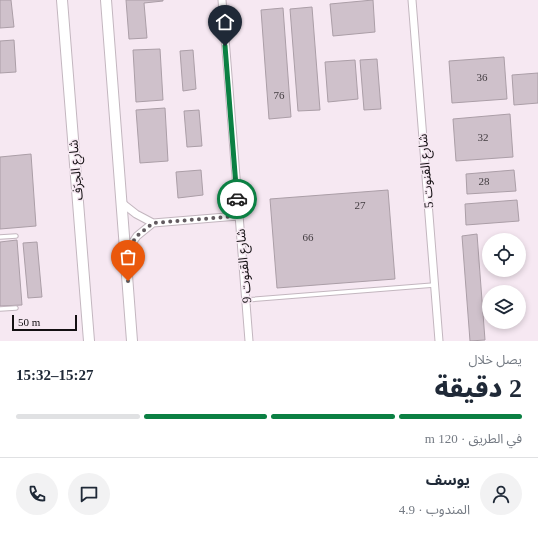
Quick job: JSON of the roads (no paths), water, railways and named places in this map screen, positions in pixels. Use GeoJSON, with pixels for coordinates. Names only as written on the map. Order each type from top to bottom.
{"type":"FeatureCollection","features":[{"type":"Feature","properties":{"kind":"street","name":"شارع الحِرَف"},"geometry":{"type":"LineString","coordinates":[[62,0],[89,341]]}},
{"type":"Feature","properties":{"kind":"street"},"geometry":{"type":"LineString","coordinates":[[106,0],[132,341]]}},
{"type":"Feature","properties":{"kind":"street","name":"شارع القنوت 9"},"geometry":{"type":"LineString","coordinates":[[222,0],[249,341]]}},
{"type":"Feature","properties":{"kind":"street","name":"شارع القنوت 5"},"geometry":{"type":"LineString","coordinates":[[412,0],[439,341]]}},
{"type":"Feature","properties":{"kind":"street"},"geometry":{"type":"LineString","coordinates":[[122,203],[136,214],[153,223],[238,216]]}},
{"type":"Feature","properties":{"kind":"street"},"geometry":{"type":"LineString","coordinates":[[126,252],[137,236],[153,223]]}},
{"type":"Feature","properties":{"kind":"lane"},"geometry":{"type":"LineString","coordinates":[[0,237],[16,236]]}},
{"type":"Feature","properties":{"kind":"lane"},"geometry":{"type":"LineString","coordinates":[[246,300],[434,286]]}},
{"type":"Feature","properties":{"kind":"lane"},"geometry":{"type":"LineString","coordinates":[[0,309],[16,308]]}}]}
